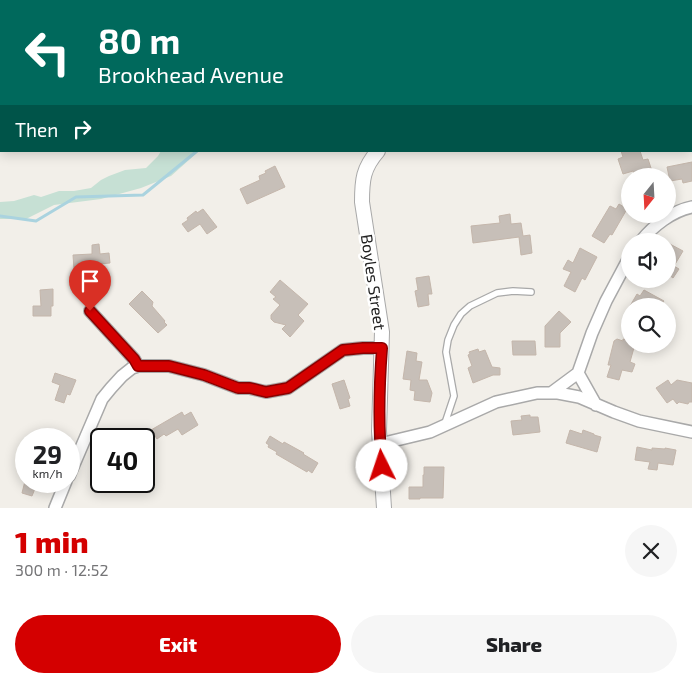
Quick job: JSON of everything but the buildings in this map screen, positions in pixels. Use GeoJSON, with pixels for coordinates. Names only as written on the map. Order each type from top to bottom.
{"type":"FeatureCollection","features":[{"type":"Feature","properties":{"kind":"street","name":"Boyles Street"},"geometry":{"type":"LineString","coordinates":[[377,152],[363,174],[362,202],[381,323],[380,444],[384,508]]}},
{"type":"Feature","properties":{"kind":"street"},"geometry":{"type":"LineString","coordinates":[[649,233],[661,221],[684,208],[692,207]]}},
{"type":"Feature","properties":{"kind":"street"},"geometry":{"type":"LineString","coordinates":[[551,393],[578,373],[592,333],[621,273]]}},
{"type":"Feature","properties":{"kind":"street"},"geometry":{"type":"LineString","coordinates":[[90,311],[134,359],[138,366]]}},
{"type":"Feature","properties":{"kind":"street"},"geometry":{"type":"LineString","coordinates":[[80,450],[102,399],[122,376],[132,368],[138,366],[169,366],[204,375],[238,388],[250,388],[266,392],[288,388],[343,350],[382,348]]}},
{"type":"Feature","properties":{"kind":"street"},"geometry":{"type":"LineString","coordinates":[[578,373],[596,405]]}},
{"type":"Feature","properties":{"kind":"street"},"geometry":{"type":"LineString","coordinates":[[380,444],[430,432],[496,402],[537,393],[558,393],[580,397],[639,421],[692,432]]}},
{"type":"Feature","properties":{"kind":"street"},"geometry":{"type":"LineString","coordinates":[[56,508],[62,493]]}},
{"type":"Feature","properties":{"kind":"lane"},"geometry":{"type":"LineString","coordinates":[[444,425],[454,396],[446,352],[448,340],[461,314],[470,306],[497,293],[513,291],[532,292]]}},
{"type":"Feature","properties":{"kind":"shaded area"},"geometry":{"type":"Polygon","coordinates":[[[160,152],[198,152],[171,176],[141,188],[101,199],[54,205],[26,219],[0,219],[0,202],[14,201],[34,195],[41,197],[59,191],[91,188],[101,180],[125,170],[146,168],[160,152]]]}},
{"type":"Feature","properties":{"kind":"waterway"},"geometry":{"type":"LineString","coordinates":[[0,216],[36,221],[76,197],[143,195],[196,152]]}},
{"type":"Feature","properties":{"kind":"route"},"geometry":{"type":"LineString","coordinates":[[90,311],[134,359],[138,366],[169,366],[204,375],[238,388],[250,388],[266,392],[288,388],[343,350],[382,348],[379,431],[382,466]]}}]}
